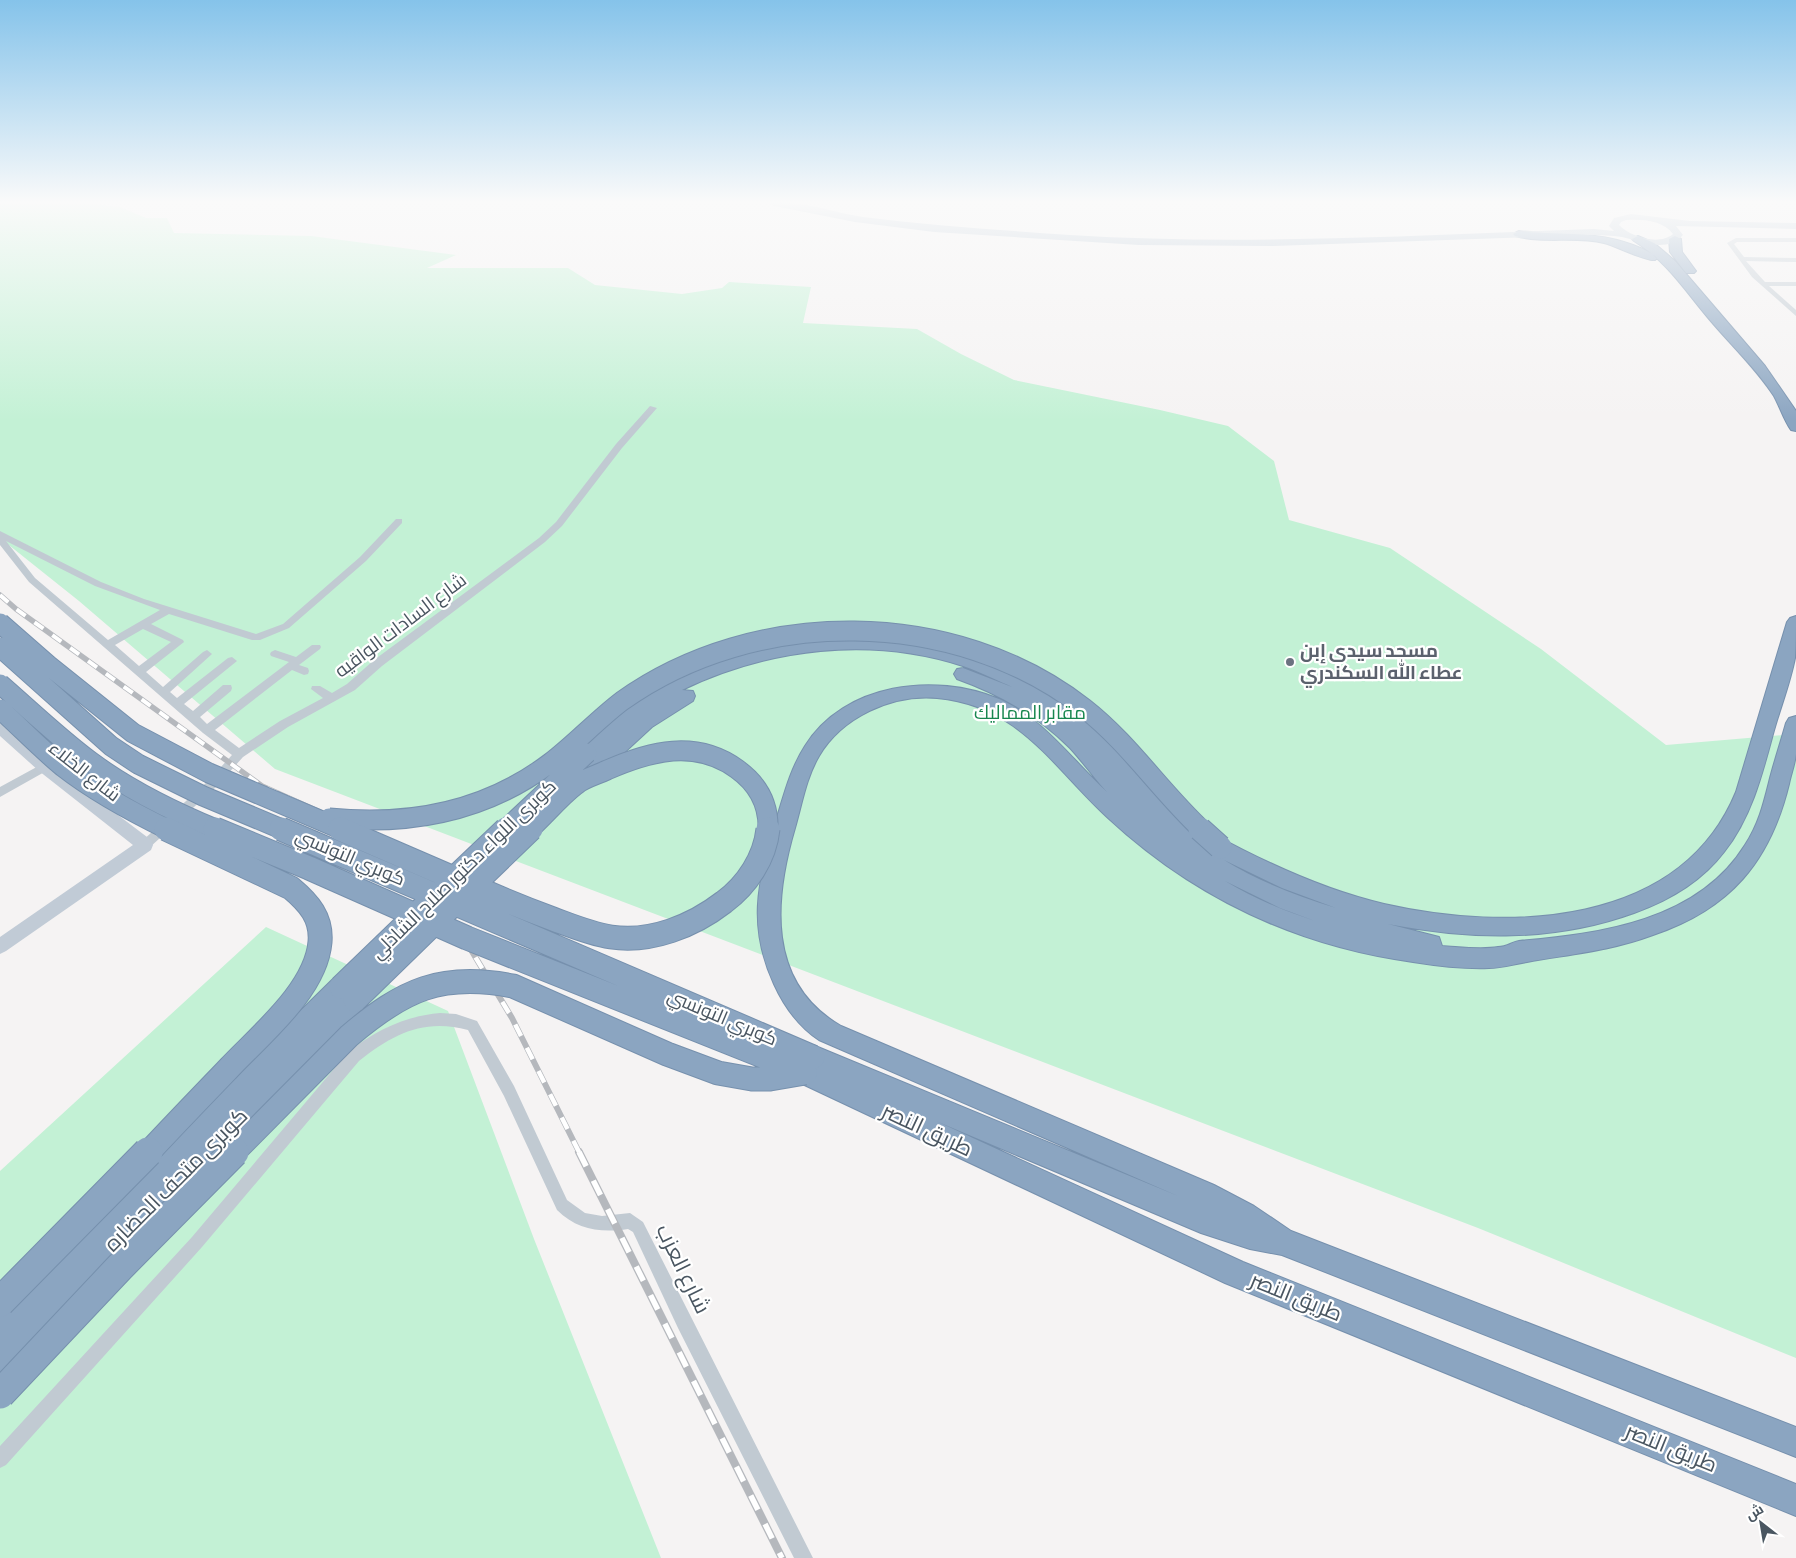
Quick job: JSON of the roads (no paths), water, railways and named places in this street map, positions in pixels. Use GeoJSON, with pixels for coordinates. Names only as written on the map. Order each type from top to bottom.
{"type":"FeatureCollection","features":[{"type":"Feature","properties":{"kind":"highway"},"geometry":{"type":"LineString","coordinates":[[1669,276],[1693,291]]}},
{"type":"Feature","properties":{"kind":"highway"},"geometry":{"type":"LineString","coordinates":[[1679,276],[1772,386],[1784,402],[1796,427]]}},
{"type":"Feature","properties":{"kind":"highway"},"geometry":{"type":"LineString","coordinates":[[1694,276],[1793,392]]}},
{"type":"Feature","properties":{"kind":"highway"},"geometry":{"type":"LineString","coordinates":[[0,622],[27,648],[130,731],[182,761],[522,908],[587,932],[623,938],[647,936],[686,924],[713,910],[734,894],[751,876],[762,856],[768,836],[768,816],[762,797],[752,781],[738,767],[721,758],[699,751],[660,751],[628,760],[577,784]]}},
{"type":"Feature","properties":{"kind":"highway","name":"كوبرى اللواء دكتور صلاح الشاذلي"},"geometry":{"type":"LineString","coordinates":[[348,993],[587,753],[630,715],[675,686],[730,663],[770,651],[819,644],[867,644],[905,647],[936,653],[985,668],[1040,695],[1083,729],[1171,818],[1201,838],[1290,882],[1361,907],[1446,923],[1502,926],[1572,922],[1601,916],[1626,909],[1666,890],[1713,851],[1728,831],[1749,785],[1786,665],[1796,622]]}},
{"type":"Feature","properties":{"kind":"highway"},"geometry":{"type":"LineString","coordinates":[[296,810],[330,818],[366,822],[408,820],[459,809],[494,796],[530,778],[614,707],[649,684],[687,664],[728,648],[770,637],[810,632],[866,630],[906,634],[966,647],[1004,660],[1063,692],[1086,708],[1112,732],[1183,813],[1220,847]]}},
{"type":"Feature","properties":{"kind":"highway","name":"كوبري التونسي"},"geometry":{"type":"LineString","coordinates":[[0,647],[111,746],[138,764],[203,796],[809,1065]]}},
{"type":"Feature","properties":{"kind":"highway","name":"كوبرى اللواء دكتور صلاح الشاذلي"},"geometry":{"type":"LineString","coordinates":[[348,993],[651,718],[683,697],[729,676],[770,664],[816,656],[855,655],[911,661],[947,669],[1003,691],[1033,708],[1074,740],[1125,798],[1159,827],[1207,860],[1251,885],[1301,907],[1400,937],[1434,945],[1468,949],[1530,951]]}},
{"type":"Feature","properties":{"kind":"highway","name":"كوبري التونسي"},"geometry":{"type":"LineString","coordinates":[[0,684],[90,761],[118,780],[186,817],[309,868],[467,938],[809,1065]]}},
{"type":"Feature","properties":{"kind":"highway"},"geometry":{"type":"LineString","coordinates":[[1282,1241],[1246,1214],[1214,1198],[1055,1128],[839,1038],[815,1023],[808,1016],[791,994],[783,978],[771,945],[768,910],[778,847],[792,797],[803,767],[820,740],[841,719],[876,701],[891,696],[918,691],[933,691],[961,694],[985,701],[1010,713],[1038,733],[1113,810],[1176,862],[1225,892],[1311,930],[1379,948],[1444,957],[1496,958],[1530,951],[1596,943],[1626,936],[1655,927],[1696,907],[1738,870],[1766,826],[1796,723]]}},
{"type":"Feature","properties":{"kind":"highway"},"geometry":{"type":"LineString","coordinates":[[0,709],[72,774],[101,793],[149,819],[291,888],[304,897],[314,909],[320,925],[320,944],[315,963],[305,984],[290,1004],[0,1302]]}},
{"type":"Feature","properties":{"kind":"highway"},"geometry":{"type":"LineString","coordinates":[[0,1394],[119,1268],[349,1036],[370,1017],[394,1001],[418,989],[467,978],[491,980],[513,986],[667,1054],[718,1073],[752,1079],[787,1077],[809,1065]]}},
{"type":"Feature","properties":{"kind":"highway","name":"كوبرى متحف الحضاره"},"geometry":{"type":"LineString","coordinates":[[0,1331],[84,1243],[348,993]]}},
{"type":"Feature","properties":{"kind":"highway","name":"كوبرى متحف الحضاره"},"geometry":{"type":"LineString","coordinates":[[0,1363],[348,993]]}},
{"type":"Feature","properties":{"kind":"highway","name":"طريق النصر"},"geometry":{"type":"LineString","coordinates":[[809,1065],[1201,1219],[1250,1235],[1282,1241],[1796,1442]]}},
{"type":"Feature","properties":{"kind":"highway","name":"طريق النصر"},"geometry":{"type":"LineString","coordinates":[[809,1065],[1235,1273],[1796,1500]]}},
{"type":"Feature","properties":{"kind":"street"},"geometry":{"type":"LineString","coordinates":[[1755,276],[1796,314]]}},
{"type":"Feature","properties":{"kind":"street"},"geometry":{"type":"LineString","coordinates":[[1762,284],[1796,284]]}},
{"type":"Feature","properties":{"kind":"street","name":"شارع السادات الواقيه"},"geometry":{"type":"LineString","coordinates":[[146,845],[212,784],[239,754],[284,724],[357,682],[378,662],[542,540],[559,524],[619,446],[653,408]]}},
{"type":"Feature","properties":{"kind":"street"},"geometry":{"type":"LineString","coordinates":[[0,534],[98,584],[168,610],[253,638],[286,626],[363,559],[399,521]]}},
{"type":"Feature","properties":{"kind":"street"},"geometry":{"type":"LineString","coordinates":[[0,539],[32,580],[177,704],[239,754]]}},
{"type":"Feature","properties":{"kind":"street"},"geometry":{"type":"LineString","coordinates":[[109,644],[168,610]]}},
{"type":"Feature","properties":{"kind":"street"},"geometry":{"type":"LineString","coordinates":[[140,671],[179,642],[144,625]]}},
{"type":"Feature","properties":{"kind":"street"},"geometry":{"type":"LineString","coordinates":[[208,730],[316,646]]}},
{"type":"Feature","properties":{"kind":"street"},"geometry":{"type":"LineString","coordinates":[[164,692],[207,654]]}},
{"type":"Feature","properties":{"kind":"street"},"geometry":{"type":"LineString","coordinates":[[275,654],[304,671]]}},
{"type":"Feature","properties":{"kind":"street"},"geometry":{"type":"LineString","coordinates":[[177,704],[232,661]]}},
{"type":"Feature","properties":{"kind":"street"},"geometry":{"type":"LineString","coordinates":[[193,717],[227,688]]}},
{"type":"Feature","properties":{"kind":"street"},"geometry":{"type":"LineString","coordinates":[[316,690],[332,698]]}},
{"type":"Feature","properties":{"kind":"street","name":"شارع الخلاء"},"geometry":{"type":"LineString","coordinates":[[0,728],[44,767],[146,845]]}},
{"type":"Feature","properties":{"kind":"street"},"geometry":{"type":"LineString","coordinates":[[0,793],[44,767]]}},
{"type":"Feature","properties":{"kind":"street"},"geometry":{"type":"LineString","coordinates":[[0,946],[146,845]]}},
{"type":"Feature","properties":{"kind":"street","name":"شارع العزب"},"geometry":{"type":"LineString","coordinates":[[0,1459],[197,1242],[354,1056],[380,1037],[408,1024],[422,1020],[448,1019],[472,1025],[514,1098],[562,1205],[578,1219],[598,1223],[630,1221],[638,1227],[804,1558]]}},
{"type":"Feature","properties":{"kind":"railway"},"geometry":{"type":"LineString","coordinates":[[0,595],[16,609],[262,786],[360,830]]}},
{"type":"Feature","properties":{"kind":"railway"},"geometry":{"type":"LineString","coordinates":[[357,829],[414,855],[512,1018],[782,1558]]}},
{"type":"Feature","properties":{"kind":"place","name":"مسجد سيدى إبن عطاء الله السكندري"},"geometry":{"type":"Point","coordinates":[1290,662]}},
{"type":"Feature","properties":{"kind":"park label","name":"مقابر المماليك"},"geometry":{"type":"Point","coordinates":[1030,713]}}]}
